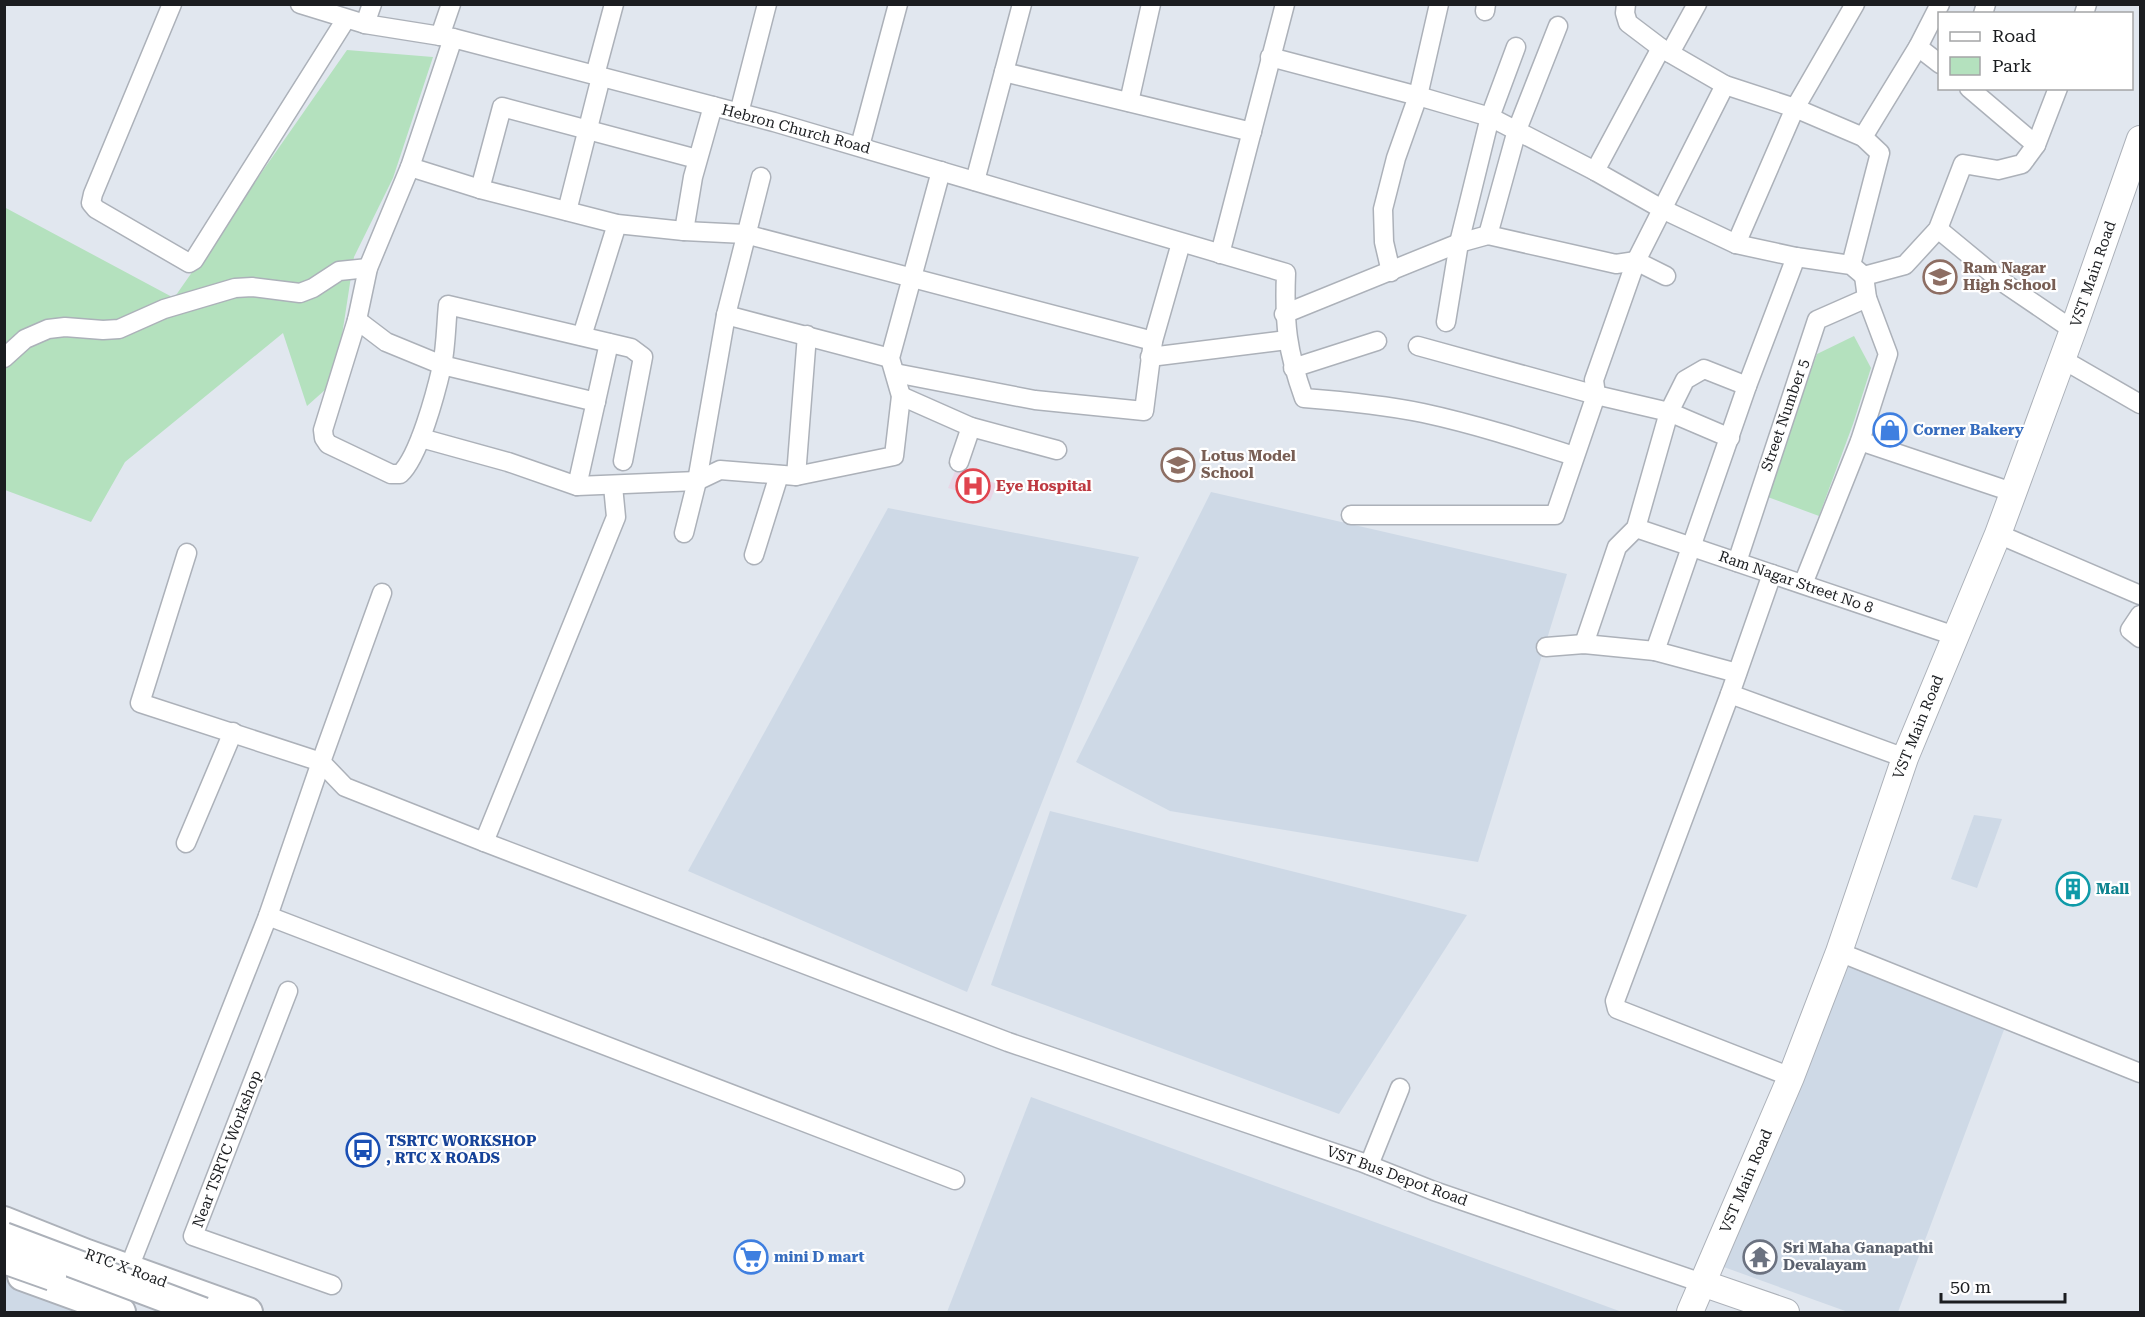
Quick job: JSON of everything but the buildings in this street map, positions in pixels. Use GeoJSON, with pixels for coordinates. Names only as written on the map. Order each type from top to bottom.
{"type":"FeatureCollection","features":[{"type":"Feature","properties":{"kind":"main road","name":"RTC X Road"},"geometry":{"type":"LineString","coordinates":[[4,1221],[87,1254],[248,1312]]}},
{"type":"Feature","properties":{"kind":"main road"},"geometry":{"type":"LineString","coordinates":[[4,1237],[203,1312]]}},
{"type":"Feature","properties":{"kind":"main road"},"geometry":{"type":"LineString","coordinates":[[4,1259],[150,1312]]}},
{"type":"Feature","properties":{"kind":"main road"},"geometry":{"type":"LineString","coordinates":[[4,1270],[115,1311]]}},
{"type":"Feature","properties":{"kind":"street"},"geometry":{"type":"LineString","coordinates":[[172,4],[91,203],[96,209],[189,263],[194,260],[219,222],[346,19]]}},
{"type":"Feature","properties":{"kind":"street","name":"Hebron Church Road"},"geometry":{"type":"LineString","coordinates":[[300,4],[365,24],[446,37],[860,146],[1286,273],[1284,314]]}},
{"type":"Feature","properties":{"kind":"street"},"geometry":{"type":"LineString","coordinates":[[365,24],[372,4]]}},
{"type":"Feature","properties":{"kind":"street"},"geometry":{"type":"LineString","coordinates":[[451,4],[446,37],[410,167],[368,268],[357,320],[323,430],[324,438],[328,444],[391,474],[400,474],[408,467],[421,438],[442,365],[448,305],[631,348],[643,357],[623,461]]}},
{"type":"Feature","properties":{"kind":"street"},"geometry":{"type":"LineString","coordinates":[[567,211],[588,131],[614,4]]}},
{"type":"Feature","properties":{"kind":"street"},"geometry":{"type":"LineString","coordinates":[[739,113],[767,4]]}},
{"type":"Feature","properties":{"kind":"street"},"geometry":{"type":"LineString","coordinates":[[860,146],[898,4]]}},
{"type":"Feature","properties":{"kind":"street"},"geometry":{"type":"LineString","coordinates":[[975,181],[1022,4]]}},
{"type":"Feature","properties":{"kind":"street"},"geometry":{"type":"LineString","coordinates":[[1129,102],[1151,4]]}},
{"type":"Feature","properties":{"kind":"street"},"geometry":{"type":"LineString","coordinates":[[1220,254],[1285,4]]}},
{"type":"Feature","properties":{"kind":"street"},"geometry":{"type":"LineString","coordinates":[[1391,272],[1384,242],[1383,210],[1396,158],[1418,96],[1439,4]]}},
{"type":"Feature","properties":{"kind":"street"},"geometry":{"type":"LineString","coordinates":[[1626,4],[1625,14],[1628,23],[1666,51],[1725,85],[1795,108],[1863,137],[1880,153],[1857,270],[1888,354],[1860,441],[1803,584]]}},
{"type":"Feature","properties":{"kind":"street"},"geometry":{"type":"LineString","coordinates":[[1595,171],[1666,51],[1697,4]]}},
{"type":"Feature","properties":{"kind":"street"},"geometry":{"type":"LineString","coordinates":[[1737,244],[1795,108],[1855,4]]}},
{"type":"Feature","properties":{"kind":"street"},"geometry":{"type":"LineString","coordinates":[[1863,137],[1918,47],[1940,4]]}},
{"type":"Feature","properties":{"kind":"street"},"geometry":{"type":"LineString","coordinates":[[1488,235],[1518,130],[1558,26]]}},
{"type":"Feature","properties":{"kind":"street"},"geometry":{"type":"LineString","coordinates":[[1446,322],[1459,243],[1490,117],[1516,47]]}},
{"type":"Feature","properties":{"kind":"street"},"geometry":{"type":"LineString","coordinates":[[1918,47],[1938,62]]}},
{"type":"Feature","properties":{"kind":"street"},"geometry":{"type":"LineString","coordinates":[[1270,57],[1490,117],[1595,171],[1662,210],[1737,244],[1857,270],[1905,265],[1938,229],[1963,164],[1998,170],[2022,164],[2036,144],[2052,92]]}},
{"type":"Feature","properties":{"kind":"street"},"geometry":{"type":"LineString","coordinates":[[1004,72],[1252,132]]}},
{"type":"Feature","properties":{"kind":"street"},"geometry":{"type":"LineString","coordinates":[[1351,515],[1555,515],[1596,395],[1594,380],[1636,261],[1725,85]]}},
{"type":"Feature","properties":{"kind":"street"},"geometry":{"type":"LineString","coordinates":[[1971,90],[2036,144]]}},
{"type":"Feature","properties":{"kind":"street"},"geometry":{"type":"LineString","coordinates":[[684,231],[698,159],[713,106]]}},
{"type":"Feature","properties":{"kind":"street"},"geometry":{"type":"LineString","coordinates":[[480,189],[502,107],[698,159]]}},
{"type":"Feature","properties":{"kind":"street","name":"VST Main Road"},"geometry":{"type":"LineString","coordinates":[[1690,1312],[1791,1077],[1839,952],[1905,758],[1998,534],[2140,139]]}},
{"type":"Feature","properties":{"kind":"street"},"geometry":{"type":"LineString","coordinates":[[410,167],[480,189],[616,224],[745,234],[1151,349],[1287,340]]}},
{"type":"Feature","properties":{"kind":"street"},"geometry":{"type":"LineString","coordinates":[[421,438],[508,462],[577,486],[697,481],[720,470],[788,476],[894,456],[901,396],[892,365],[941,171]]}},
{"type":"Feature","properties":{"kind":"street"},"geometry":{"type":"LineString","coordinates":[[684,533],[697,481],[726,315],[761,177]]}},
{"type":"Feature","properties":{"kind":"street"},"geometry":{"type":"LineString","coordinates":[[582,336],[616,224]]}},
{"type":"Feature","properties":{"kind":"street"},"geometry":{"type":"LineString","coordinates":[[1938,229],[2001,281],[2067,346],[2140,404]]}},
{"type":"Feature","properties":{"kind":"street"},"geometry":{"type":"LineString","coordinates":[[1574,456],[1490,429],[1422,413],[1356,402],[1304,398],[1293,368],[1284,314],[1459,243],[1488,235],[1616,264],[1636,261],[1666,276]]}},
{"type":"Feature","properties":{"kind":"street"},"geometry":{"type":"LineString","coordinates":[[726,315],[807,335],[892,365],[1035,400],[1144,411],[1151,349],[1181,243]]}},
{"type":"Feature","properties":{"kind":"street"},"geometry":{"type":"LineString","coordinates":[[1655,651],[1747,386],[1796,257]]}},
{"type":"Feature","properties":{"kind":"street"},"geometry":{"type":"LineString","coordinates":[[4,358],[25,339],[48,329],[65,327],[119,329],[164,309],[235,288],[252,287],[300,293],[313,288],[339,271],[368,268]]}},
{"type":"Feature","properties":{"kind":"street","name":"Street Number 5"},"geometry":{"type":"LineString","coordinates":[[1737,562],[1817,320],[1867,298]]}},
{"type":"Feature","properties":{"kind":"street"},"geometry":{"type":"LineString","coordinates":[[357,320],[386,342],[442,365],[596,402]]}},
{"type":"Feature","properties":{"kind":"street"},"geometry":{"type":"LineString","coordinates":[[754,555],[788,476],[807,335]]}},
{"type":"Feature","properties":{"kind":"street"},"geometry":{"type":"LineString","coordinates":[[1293,368],[1377,340]]}},
{"type":"Feature","properties":{"kind":"street"},"geometry":{"type":"LineString","coordinates":[[577,486],[609,343]]}},
{"type":"Feature","properties":{"kind":"street"},"geometry":{"type":"LineString","coordinates":[[1418,346],[1596,395],[1669,412],[1730,438]]}},
{"type":"Feature","properties":{"kind":"street"},"geometry":{"type":"LineString","coordinates":[[2067,346],[2140,390]]}},
{"type":"Feature","properties":{"kind":"street"},"geometry":{"type":"LineString","coordinates":[[1584,644],[1617,547],[1636,528],[1669,412],[1685,380],[1704,369],[1747,386]]}},
{"type":"Feature","properties":{"kind":"street"},"geometry":{"type":"LineString","coordinates":[[901,396],[971,427],[1058,450]]}},
{"type":"Feature","properties":{"kind":"street"},"geometry":{"type":"LineString","coordinates":[[959,462],[971,427]]}},
{"type":"Feature","properties":{"kind":"street"},"geometry":{"type":"LineString","coordinates":[[1860,441],[2012,492]]}},
{"type":"Feature","properties":{"kind":"street"},"geometry":{"type":"LineString","coordinates":[[483,842],[616,517],[613,486]]}},
{"type":"Feature","properties":{"kind":"street","name":"Ram Nagar Street No 8"},"geometry":{"type":"LineString","coordinates":[[1636,528],[1956,636]]}},
{"type":"Feature","properties":{"kind":"street"},"geometry":{"type":"LineString","coordinates":[[1998,534],[2140,595]]}},
{"type":"Feature","properties":{"kind":"street"},"geometry":{"type":"LineString","coordinates":[[187,553],[140,703],[321,762]]}},
{"type":"Feature","properties":{"kind":"street"},"geometry":{"type":"LineString","coordinates":[[1772,574],[1730,694],[1615,1001],[1617,1009],[1791,1077]]}},
{"type":"Feature","properties":{"kind":"street"},"geometry":{"type":"LineString","coordinates":[[115,1311],[129,1268],[268,916],[382,593]]}},
{"type":"Feature","properties":{"kind":"street"},"geometry":{"type":"LineString","coordinates":[[2140,615],[2130,630],[2140,638]]}},
{"type":"Feature","properties":{"kind":"street"},"geometry":{"type":"LineString","coordinates":[[1546,647],[1584,644],[1655,651],[1737,674]]}},
{"type":"Feature","properties":{"kind":"street"},"geometry":{"type":"LineString","coordinates":[[1730,694],[1905,758]]}},
{"type":"Feature","properties":{"kind":"street"},"geometry":{"type":"LineString","coordinates":[[186,843],[233,732]]}},
{"type":"Feature","properties":{"kind":"street","name":"VST Bus Depot Road"},"geometry":{"type":"LineString","coordinates":[[321,762],[345,787],[1008,1042],[1369,1165],[1434,1191],[1786,1312]]}},
{"type":"Feature","properties":{"kind":"street"},"geometry":{"type":"LineString","coordinates":[[268,916],[955,1180]]}},
{"type":"Feature","properties":{"kind":"street"},"geometry":{"type":"LineString","coordinates":[[1839,952],[2140,1073]]}},
{"type":"Feature","properties":{"kind":"street","name":"Near TSRTC Workshop"},"geometry":{"type":"LineString","coordinates":[[288,991],[193,1236],[332,1285]]}},
{"type":"Feature","properties":{"kind":"street"},"geometry":{"type":"LineString","coordinates":[[1369,1165],[1400,1088]]}},
{"type":"Feature","properties":{"kind":"shaded area","name":"Eye Hospital"},"geometry":{"type":"Polygon","coordinates":[[[956,469],[997,484],[990,501],[948,488],[956,469]]]}},
{"type":"Feature","properties":{"kind":"shaded area"},"geometry":{"type":"Polygon","coordinates":[[[1211,492],[1567,574],[1478,862],[1170,811],[1076,762],[1211,492]]]}},
{"type":"Feature","properties":{"kind":"shaded area"},"geometry":{"type":"Polygon","coordinates":[[[888,508],[1139,557],[967,992],[688,871],[888,508]]]}},
{"type":"Feature","properties":{"kind":"shaded area"},"geometry":{"type":"Polygon","coordinates":[[[1050,811],[1467,915],[1339,1114],[991,985],[1050,811]]]}},
{"type":"Feature","properties":{"kind":"shaded area"},"geometry":{"type":"Polygon","coordinates":[[[1974,815],[2002,819],[1977,888],[1951,879],[1974,815]]]}},
{"type":"Feature","properties":{"kind":"shaded area"},"geometry":{"type":"Polygon","coordinates":[[[1837,956],[2008,1019],[1898,1312],[1848,1312],[1721,1266],[1837,956]]]}},
{"type":"Feature","properties":{"kind":"shaded area"},"geometry":{"type":"Polygon","coordinates":[[[1031,1097],[1622,1312],[947,1312],[1031,1097]]]}},
{"type":"Feature","properties":{"kind":"shaded area"},"geometry":{"type":"Polygon","coordinates":[[[5,1276],[101,1312],[5,1312],[5,1276]]]}},
{"type":"Feature","properties":{"kind":"green space"},"geometry":{"type":"Polygon","coordinates":[[[347,50],[433,57],[393,178],[354,257],[335,381],[307,406],[283,333],[125,462],[91,522],[5,490],[4,207],[174,298],[347,50]]]}},
{"type":"Feature","properties":{"kind":"green space"},"geometry":{"type":"Polygon","coordinates":[[[1854,336],[1871,368],[1819,516],[1765,496],[1817,354],[1854,336]]]}},
{"type":"Feature","properties":{"kind":"place","name":"Ram Nagar High School"},"geometry":{"type":"Point","coordinates":[1940,277]}},
{"type":"Feature","properties":{"kind":"place","name":"Corner Bakery"},"geometry":{"type":"Point","coordinates":[1890,430]}},
{"type":"Feature","properties":{"kind":"place","name":"Lotus Model School"},"geometry":{"type":"Point","coordinates":[1178,465]}},
{"type":"Feature","properties":{"kind":"place","name":"Eye Hospital"},"geometry":{"type":"Point","coordinates":[973,486]}},
{"type":"Feature","properties":{"kind":"place","name":"Mall"},"geometry":{"type":"Point","coordinates":[2073,889]}},
{"type":"Feature","properties":{"kind":"place","name":"TSRTC WORKSHOP , RTC X ROADS"},"geometry":{"type":"Point","coordinates":[363,1150]}},
{"type":"Feature","properties":{"kind":"place","name":"mini D mart"},"geometry":{"type":"Point","coordinates":[751,1257]}},
{"type":"Feature","properties":{"kind":"place","name":"Sri Maha Ganapathi Devalayam"},"geometry":{"type":"Point","coordinates":[1760,1257]}}]}
